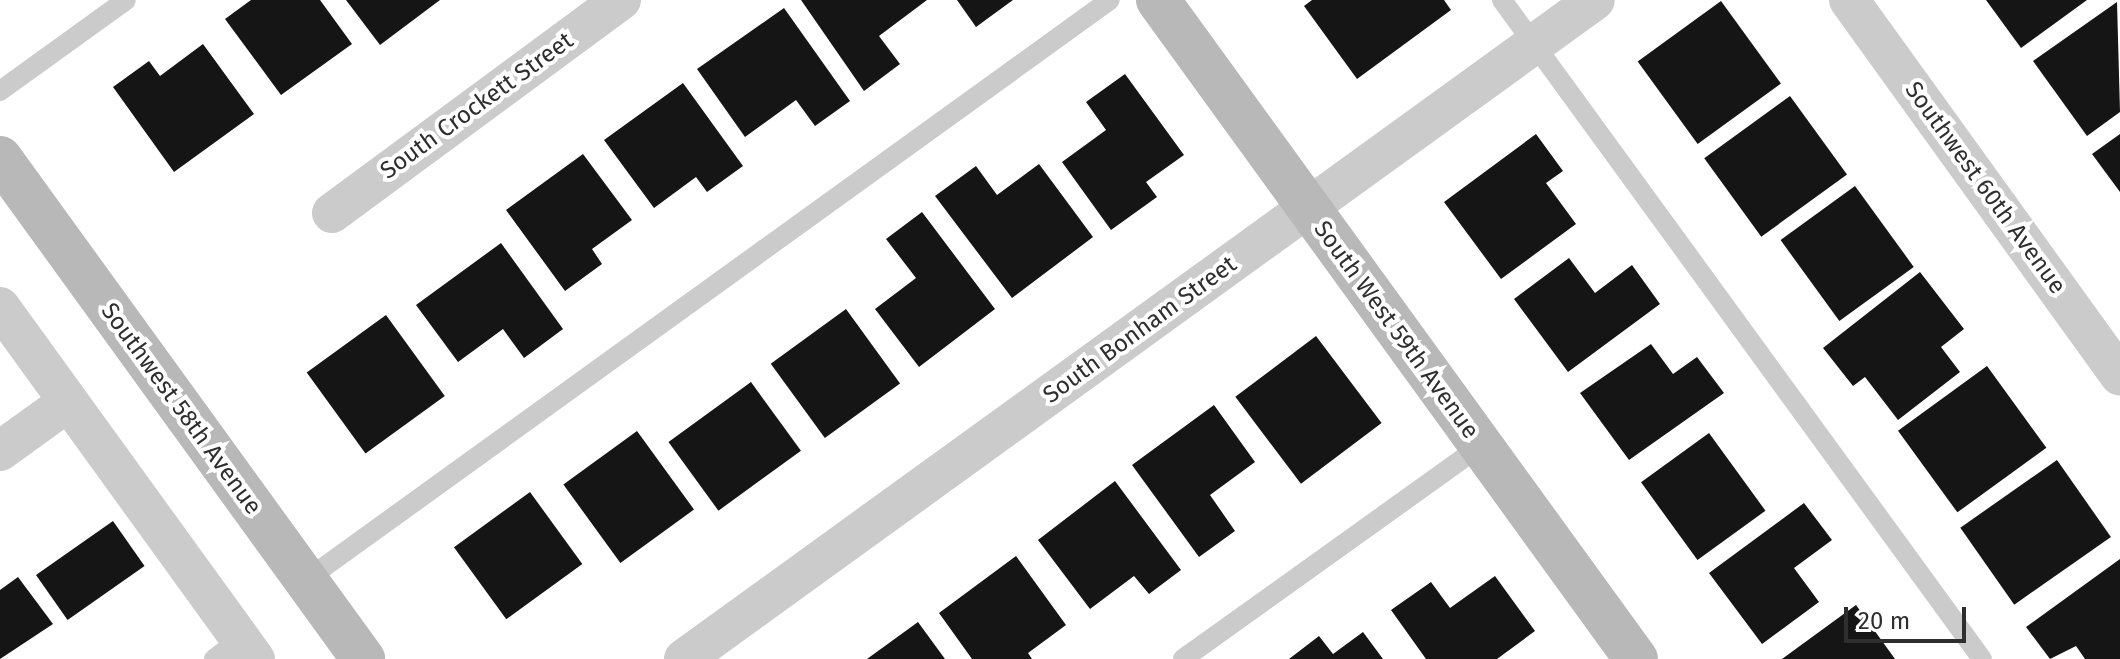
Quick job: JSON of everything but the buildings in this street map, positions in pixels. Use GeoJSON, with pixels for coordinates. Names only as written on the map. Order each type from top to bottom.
{"type":"FeatureCollection","features":[{"type":"Feature","properties":{"kind":"street","name":"South Crockett Street"},"geometry":{"type":"LineString","coordinates":[[332,213],[621,0]]}},
{"type":"Feature","properties":{"kind":"street","name":"South West 59th Avenue"},"geometry":{"type":"LineString","coordinates":[[1158,0],[1636,659]]}},
{"type":"Feature","properties":{"kind":"street","name":"South Bonham Street"},"geometry":{"type":"LineString","coordinates":[[684,659],[1595,0]]}},
{"type":"Feature","properties":{"kind":"street","name":"Southwest 60th Avenue"},"geometry":{"type":"LineString","coordinates":[[1849,0],[2120,376]]}},
{"type":"Feature","properties":{"kind":"street","name":"Southwest 58th Avenue"},"geometry":{"type":"LineString","coordinates":[[0,158],[363,659]]}},
{"type":"Feature","properties":{"kind":"street"},"geometry":{"type":"LineString","coordinates":[[0,307],[237,652]]}},
{"type":"Feature","properties":{"kind":"street"},"geometry":{"type":"LineString","coordinates":[[0,451],[68,402]]}},
{"type":"Feature","properties":{"kind":"lane"},"geometry":{"type":"LineString","coordinates":[[0,91],[126,0]]}},
{"type":"Feature","properties":{"kind":"lane"},"geometry":{"type":"LineString","coordinates":[[306,580],[1110,0]]}},
{"type":"Feature","properties":{"kind":"lane"},"geometry":{"type":"LineString","coordinates":[[1502,0],[1982,659]]}},
{"type":"Feature","properties":{"kind":"lane"},"geometry":{"type":"LineString","coordinates":[[1183,659],[1481,446]]}}]}
